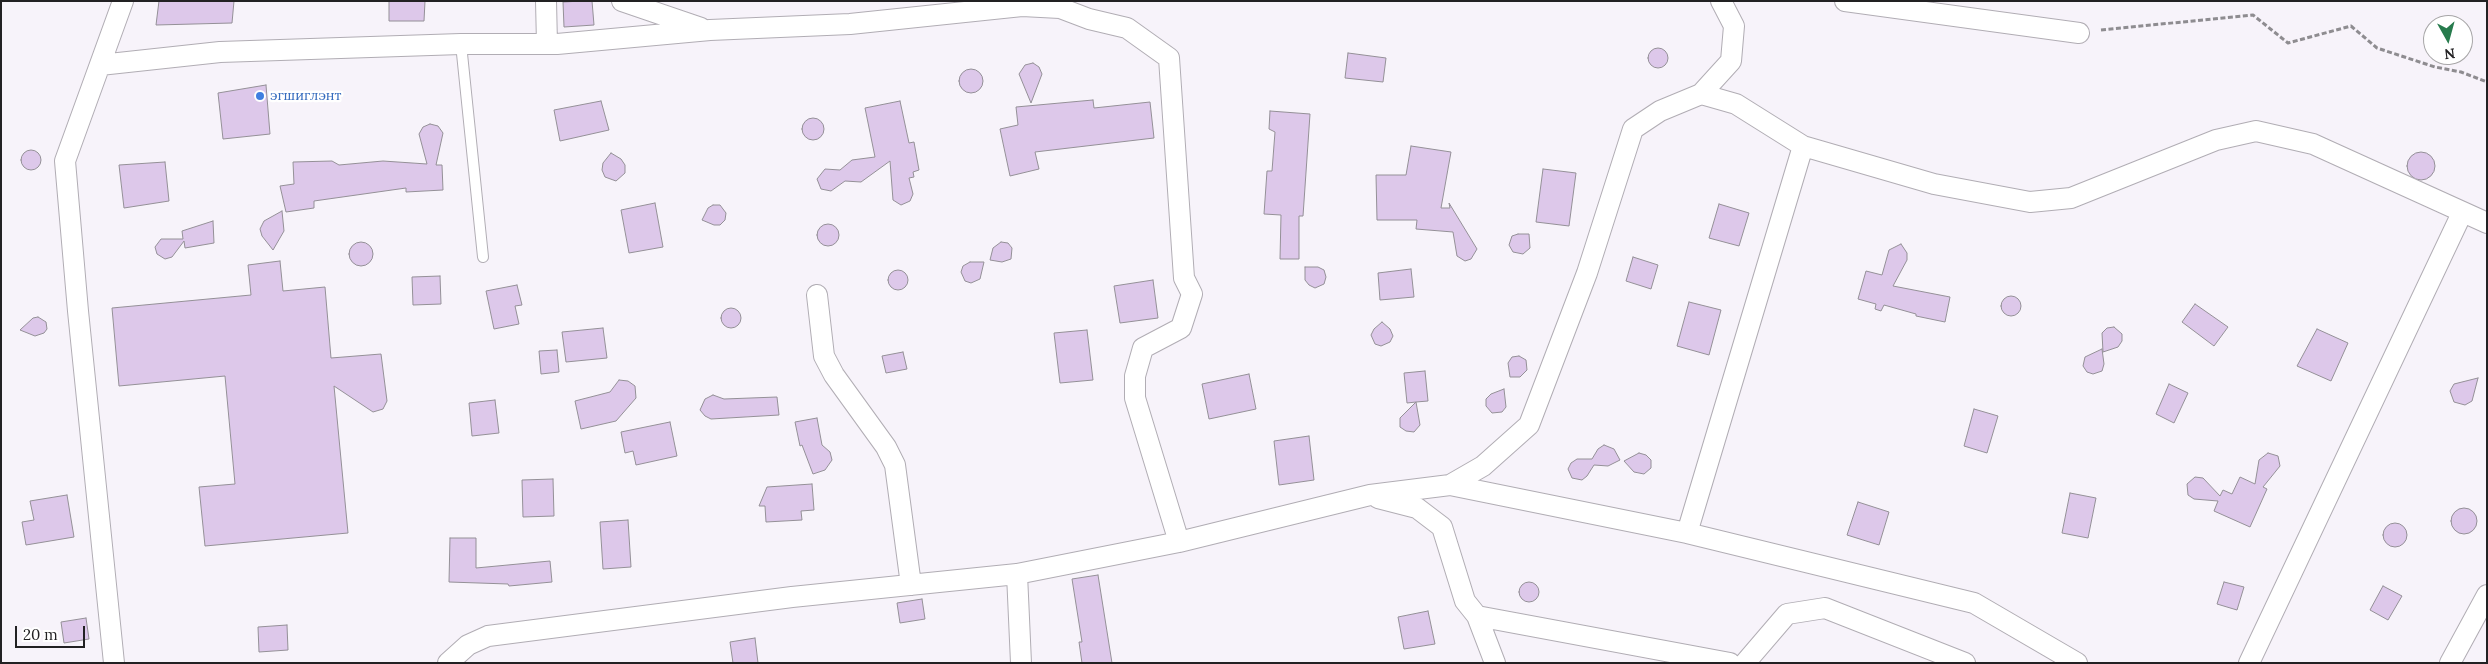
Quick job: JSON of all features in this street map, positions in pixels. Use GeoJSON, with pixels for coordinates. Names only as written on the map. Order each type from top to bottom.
{"type":"FeatureCollection","features":[{"type":"Feature","properties":{"kind":"street"},"geometry":{"type":"LineString","coordinates":[[114,663],[78,312],[66,161],[123,1]]}},
{"type":"Feature","properties":{"kind":"street"},"geometry":{"type":"LineString","coordinates":[[546,1],[547,44]]}},
{"type":"Feature","properties":{"kind":"street"},"geometry":{"type":"LineString","coordinates":[[622,1],[710,30]]}},
{"type":"Feature","properties":{"kind":"street"},"geometry":{"type":"LineString","coordinates":[[1450,485],[1482,466],[1529,425],[1587,273],[1633,129],[1660,110],[1701,94],[1731,62],[1734,26],[1721,1]]}},
{"type":"Feature","properties":{"kind":"street"},"geometry":{"type":"LineString","coordinates":[[1845,1],[2079,33]]}},
{"type":"Feature","properties":{"kind":"street"},"geometry":{"type":"LineString","coordinates":[[100,66],[220,52],[460,44],[547,44],[710,30],[850,24],[1022,6],[1060,8],[1089,19],[1127,28],[1169,58],[1184,278],[1192,294],[1181,328],[1143,348],[1135,376],[1135,398],[1179,542]]}},
{"type":"Feature","properties":{"kind":"street"},"geometry":{"type":"LineString","coordinates":[[1701,94],[1736,104],[1803,146],[1934,184],[2030,202],[2071,198],[2216,140],[2256,131],[2314,144],[2487,223]]}},
{"type":"Feature","properties":{"kind":"street"},"geometry":{"type":"LineString","coordinates":[[1688,533],[1803,146]]}},
{"type":"Feature","properties":{"kind":"street"},"geometry":{"type":"LineString","coordinates":[[2249,663],[2462,213]]}},
{"type":"Feature","properties":{"kind":"street"},"geometry":{"type":"LineString","coordinates":[[817,295],[824,356],[834,375],[886,447],[895,465],[911,585]]}},
{"type":"Feature","properties":{"kind":"street"},"geometry":{"type":"LineString","coordinates":[[448,663],[468,645],[488,636],[792,597],[1017,574],[1179,542],[1370,495],[1450,485],[1688,533],[1974,603],[2077,663]]}},
{"type":"Feature","properties":{"kind":"street"},"geometry":{"type":"LineString","coordinates":[[1370,495],[1417,508],[1442,527],[1465,601],[1477,616],[1495,663]]}},
{"type":"Feature","properties":{"kind":"street"},"geometry":{"type":"LineString","coordinates":[[1017,574],[1021,663]]}},
{"type":"Feature","properties":{"kind":"street"},"geometry":{"type":"LineString","coordinates":[[2450,663],[2487,595]]}},
{"type":"Feature","properties":{"kind":"street"},"geometry":{"type":"LineString","coordinates":[[1745,663],[1786,614],[1825,608],[1965,663]]}},
{"type":"Feature","properties":{"kind":"street"},"geometry":{"type":"LineString","coordinates":[[1477,616],[1730,663]]}},
{"type":"Feature","properties":{"kind":"lane"},"geometry":{"type":"LineString","coordinates":[[460,44],[483,256]]}},
{"type":"Feature","properties":{"kind":"path"},"geometry":{"type":"LineString","coordinates":[[2079,33],[2253,15],[2288,43],[2351,26],[2377,48],[2435,67],[2461,72],[2487,82]]}},
{"type":"Feature","properties":{"kind":"building"},"geometry":{"type":"Polygon","coordinates":[[[159,1],[234,1],[232,23],[156,25],[159,1]]]}},
{"type":"Feature","properties":{"kind":"building"},"geometry":{"type":"Polygon","coordinates":[[[389,1],[425,1],[424,21],[389,21],[389,1]]]}},
{"type":"Feature","properties":{"kind":"building"},"geometry":{"type":"Polygon","coordinates":[[[592,1],[594,25],[564,27],[563,2],[592,1]]]}},
{"type":"Feature","properties":{"kind":"building"},"geometry":{"type":"Polygon","coordinates":[[[1658,48],[1665,51],[1668,58],[1665,65],[1658,68],[1651,65],[1648,58],[1651,51],[1658,48]]]}},
{"type":"Feature","properties":{"kind":"building"},"geometry":{"type":"Polygon","coordinates":[[[1348,53],[1386,58],[1383,82],[1345,78],[1348,53]]]}},
{"type":"Feature","properties":{"kind":"building"},"geometry":{"type":"Polygon","coordinates":[[[1033,63],[1039,67],[1042,74],[1031,103],[1019,74],[1025,65],[1033,63]]]}},
{"type":"Feature","properties":{"kind":"building"},"geometry":{"type":"Polygon","coordinates":[[[971,69],[979,73],[983,81],[979,89],[971,93],[963,89],[959,81],[963,73],[971,69]]]}},
{"type":"Feature","properties":{"kind":"building"},"geometry":{"type":"Polygon","coordinates":[[[266,85],[270,134],[223,139],[218,93],[266,85]]]}},
{"type":"Feature","properties":{"kind":"building"},"geometry":{"type":"Polygon","coordinates":[[[1093,100],[1094,108],[1150,102],[1154,138],[1035,152],[1039,169],[1010,176],[1000,129],[1018,125],[1016,107],[1093,100]]]}},
{"type":"Feature","properties":{"kind":"building"},"geometry":{"type":"Polygon","coordinates":[[[601,101],[609,130],[560,141],[554,110],[601,101]]]}},
{"type":"Feature","properties":{"kind":"building"},"geometry":{"type":"Polygon","coordinates":[[[900,101],[909,143],[914,142],[919,170],[913,172],[914,177],[909,178],[913,194],[910,201],[901,205],[893,200],[890,161],[861,182],[845,181],[831,191],[821,189],[817,179],[825,169],[840,170],[852,160],[875,157],[865,108],[900,101]]]}},
{"type":"Feature","properties":{"kind":"building"},"geometry":{"type":"Polygon","coordinates":[[[1270,111],[1310,114],[1303,216],[1299,216],[1299,259],[1280,259],[1281,215],[1264,214],[1267,171],[1272,171],[1275,132],[1269,129],[1270,111]]]}},
{"type":"Feature","properties":{"kind":"building"},"geometry":{"type":"Polygon","coordinates":[[[813,118],[821,121],[824,129],[821,137],[813,140],[805,137],[802,129],[805,121],[813,118]]]}},
{"type":"Feature","properties":{"kind":"building"},"geometry":{"type":"Polygon","coordinates":[[[430,124],[438,126],[443,133],[436,165],[442,165],[443,190],[406,192],[406,188],[314,201],[314,208],[286,212],[280,186],[294,184],[293,162],[332,161],[339,165],[383,161],[427,164],[419,134],[423,127],[430,124]]]}},
{"type":"Feature","properties":{"kind":"building"},"geometry":{"type":"Polygon","coordinates":[[[1411,146],[1451,152],[1441,208],[1450,208],[1449,203],[1477,249],[1471,259],[1465,261],[1457,256],[1453,232],[1416,229],[1417,220],[1377,220],[1376,175],[1406,175],[1411,146]]]}},
{"type":"Feature","properties":{"kind":"building"},"geometry":{"type":"Polygon","coordinates":[[[27,150],[35,150],[41,156],[41,164],[35,170],[27,170],[21,164],[21,156],[27,150]]]}},
{"type":"Feature","properties":{"kind":"building"},"geometry":{"type":"Polygon","coordinates":[[[2421,152],[2431,156],[2435,166],[2431,176],[2421,180],[2411,176],[2407,166],[2411,156],[2421,152]]]}},
{"type":"Feature","properties":{"kind":"building"},"geometry":{"type":"Polygon","coordinates":[[[611,153],[621,159],[625,165],[625,173],[616,181],[605,177],[602,170],[603,163],[611,153]]]}},
{"type":"Feature","properties":{"kind":"building"},"geometry":{"type":"Polygon","coordinates":[[[165,162],[169,201],[124,208],[119,165],[165,162]]]}},
{"type":"Feature","properties":{"kind":"building"},"geometry":{"type":"Polygon","coordinates":[[[1543,169],[1576,173],[1569,226],[1536,222],[1543,169]]]}},
{"type":"Feature","properties":{"kind":"building"},"geometry":{"type":"Polygon","coordinates":[[[655,203],[663,247],[629,253],[621,210],[655,203]]]}},
{"type":"Feature","properties":{"kind":"building"},"geometry":{"type":"Polygon","coordinates":[[[1719,204],[1749,213],[1739,246],[1709,238],[1719,204]]]}},
{"type":"Feature","properties":{"kind":"building"},"geometry":{"type":"Polygon","coordinates":[[[713,205],[720,205],[726,213],[725,220],[720,225],[714,225],[702,220],[708,208],[713,205]]]}},
{"type":"Feature","properties":{"kind":"building"},"geometry":{"type":"Polygon","coordinates":[[[282,211],[284,231],[273,250],[262,236],[260,229],[264,221],[282,211]]]}},
{"type":"Feature","properties":{"kind":"building"},"geometry":{"type":"Polygon","coordinates":[[[213,221],[214,243],[185,248],[184,241],[172,257],[165,259],[157,254],[155,247],[161,239],[183,239],[182,231],[213,221]]]}},
{"type":"Feature","properties":{"kind":"building"},"geometry":{"type":"Polygon","coordinates":[[[828,224],[838,231],[839,235],[832,245],[828,246],[818,239],[817,235],[824,225],[828,224]]]}},
{"type":"Feature","properties":{"kind":"building"},"geometry":{"type":"Polygon","coordinates":[[[1529,234],[1530,248],[1523,254],[1513,252],[1509,245],[1512,236],[1529,234]]]}},
{"type":"Feature","properties":{"kind":"building"},"geometry":{"type":"Polygon","coordinates":[[[361,242],[366,243],[372,249],[372,259],[366,265],[361,266],[356,265],[350,259],[349,254],[350,249],[356,243],[361,242]]]}},
{"type":"Feature","properties":{"kind":"building"},"geometry":{"type":"Polygon","coordinates":[[[1001,242],[1008,243],[1012,248],[1011,259],[1002,262],[990,260],[993,248],[1001,242]]]}},
{"type":"Feature","properties":{"kind":"building"},"geometry":{"type":"Polygon","coordinates":[[[1901,244],[1907,253],[1907,260],[1893,286],[1950,297],[1945,322],[1916,316],[1916,314],[1884,305],[1881,311],[1875,309],[1876,304],[1858,299],[1866,271],[1882,275],[1889,250],[1901,244]]]}},
{"type":"Feature","properties":{"kind":"building"},"geometry":{"type":"Polygon","coordinates":[[[1633,257],[1658,265],[1651,289],[1626,281],[1633,257]]]}},
{"type":"Feature","properties":{"kind":"building"},"geometry":{"type":"Polygon","coordinates":[[[280,261],[283,291],[325,287],[331,358],[381,354],[387,401],[383,409],[373,412],[334,386],[348,533],[205,546],[199,487],[235,484],[225,376],[119,386],[112,308],[251,295],[248,265],[280,261]]]}},
{"type":"Feature","properties":{"kind":"building"},"geometry":{"type":"Polygon","coordinates":[[[970,262],[984,262],[980,279],[971,283],[965,281],[961,272],[963,266],[970,262]]]}},
{"type":"Feature","properties":{"kind":"building"},"geometry":{"type":"Polygon","coordinates":[[[1305,267],[1318,267],[1324,270],[1326,277],[1324,284],[1315,288],[1309,285],[1305,280],[1305,267]]]}},
{"type":"Feature","properties":{"kind":"building"},"geometry":{"type":"Polygon","coordinates":[[[1411,269],[1414,297],[1380,300],[1378,273],[1411,269]]]}},
{"type":"Feature","properties":{"kind":"building"},"geometry":{"type":"Polygon","coordinates":[[[894,270],[902,270],[908,276],[908,284],[902,290],[894,290],[888,284],[888,276],[894,270]]]}},
{"type":"Feature","properties":{"kind":"building"},"geometry":{"type":"Polygon","coordinates":[[[440,276],[441,304],[413,305],[412,277],[440,276]]]}},
{"type":"Feature","properties":{"kind":"building"},"geometry":{"type":"Polygon","coordinates":[[[1153,280],[1158,318],[1120,323],[1114,286],[1153,280]]]}},
{"type":"Feature","properties":{"kind":"building"},"geometry":{"type":"Polygon","coordinates":[[[517,285],[522,305],[515,306],[519,324],[494,329],[486,291],[517,285]]]}},
{"type":"Feature","properties":{"kind":"building"},"geometry":{"type":"Polygon","coordinates":[[[2007,296],[2015,296],[2021,302],[2021,310],[2015,316],[2007,316],[2001,310],[2001,302],[2007,296]]]}},
{"type":"Feature","properties":{"kind":"building"},"geometry":{"type":"Polygon","coordinates":[[[1689,302],[1721,310],[1709,355],[1677,346],[1689,302]]]}},
{"type":"Feature","properties":{"kind":"building"},"geometry":{"type":"Polygon","coordinates":[[[2195,304],[2228,327],[2214,346],[2182,322],[2195,304]]]}},
{"type":"Feature","properties":{"kind":"building"},"geometry":{"type":"Polygon","coordinates":[[[731,308],[738,311],[741,318],[738,325],[731,328],[724,325],[721,318],[724,311],[731,308]]]}},
{"type":"Feature","properties":{"kind":"building"},"geometry":{"type":"Polygon","coordinates":[[[38,317],[46,322],[47,329],[44,333],[35,336],[20,330],[33,318],[38,317]]]}},
{"type":"Feature","properties":{"kind":"building"},"geometry":{"type":"Polygon","coordinates":[[[1382,322],[1390,329],[1393,336],[1390,342],[1381,346],[1375,344],[1371,335],[1374,329],[1382,322]]]}},
{"type":"Feature","properties":{"kind":"building"},"geometry":{"type":"Polygon","coordinates":[[[2114,327],[2122,334],[2122,341],[2118,347],[2103,352],[2102,333],[2107,328],[2114,327]]]}},
{"type":"Feature","properties":{"kind":"building"},"geometry":{"type":"Polygon","coordinates":[[[603,328],[607,358],[566,362],[562,332],[603,328]]]}},
{"type":"Feature","properties":{"kind":"building"},"geometry":{"type":"Polygon","coordinates":[[[2317,329],[2348,343],[2331,381],[2297,366],[2317,329]]]}},
{"type":"Feature","properties":{"kind":"building"},"geometry":{"type":"Polygon","coordinates":[[[1087,330],[1093,380],[1060,383],[1054,333],[1087,330]]]}},
{"type":"Feature","properties":{"kind":"building"},"geometry":{"type":"Polygon","coordinates":[[[2102,349],[2104,364],[2102,371],[2093,374],[2087,372],[2083,366],[2085,357],[2102,349]]]}},
{"type":"Feature","properties":{"kind":"building"},"geometry":{"type":"Polygon","coordinates":[[[557,350],[559,372],[541,374],[539,351],[557,350]]]}},
{"type":"Feature","properties":{"kind":"building"},"geometry":{"type":"Polygon","coordinates":[[[903,352],[907,369],[886,373],[882,356],[903,352]]]}},
{"type":"Feature","properties":{"kind":"building"},"geometry":{"type":"Polygon","coordinates":[[[1519,356],[1526,360],[1527,370],[1520,377],[1510,377],[1508,363],[1512,357],[1519,356]]]}},
{"type":"Feature","properties":{"kind":"building"},"geometry":{"type":"Polygon","coordinates":[[[1425,371],[1428,401],[1407,403],[1404,373],[1425,371]]]}},
{"type":"Feature","properties":{"kind":"building"},"geometry":{"type":"Polygon","coordinates":[[[1249,374],[1256,409],[1209,419],[1202,384],[1249,374]]]}},
{"type":"Feature","properties":{"kind":"building"},"geometry":{"type":"Polygon","coordinates":[[[2478,378],[2472,401],[2465,405],[2454,402],[2450,391],[2454,384],[2478,378]]]}},
{"type":"Feature","properties":{"kind":"building"},"geometry":{"type":"Polygon","coordinates":[[[619,380],[628,381],[635,386],[636,398],[616,421],[581,429],[575,401],[610,392],[619,380]]]}},
{"type":"Feature","properties":{"kind":"building"},"geometry":{"type":"Polygon","coordinates":[[[2169,384],[2188,393],[2174,423],[2156,414],[2169,384]]]}},
{"type":"Feature","properties":{"kind":"building"},"geometry":{"type":"Polygon","coordinates":[[[1504,389],[1506,407],[1502,412],[1492,413],[1486,406],[1486,399],[1491,394],[1504,389]]]}},
{"type":"Feature","properties":{"kind":"building"},"geometry":{"type":"Polygon","coordinates":[[[713,395],[724,399],[777,397],[779,415],[711,419],[700,410],[705,399],[713,395]]]}},
{"type":"Feature","properties":{"kind":"building"},"geometry":{"type":"Polygon","coordinates":[[[495,400],[499,433],[472,436],[469,403],[495,400]]]}},
{"type":"Feature","properties":{"kind":"building"},"geometry":{"type":"Polygon","coordinates":[[[1416,402],[1420,425],[1414,432],[1406,431],[1400,427],[1400,418],[1416,402]]]}},
{"type":"Feature","properties":{"kind":"building"},"geometry":{"type":"Polygon","coordinates":[[[1974,409],[1998,416],[1987,453],[1964,446],[1974,409]]]}},
{"type":"Feature","properties":{"kind":"building"},"geometry":{"type":"Polygon","coordinates":[[[817,418],[822,445],[830,452],[832,460],[825,470],[813,474],[802,445],[800,446],[795,422],[817,418]]]}},
{"type":"Feature","properties":{"kind":"building"},"geometry":{"type":"Polygon","coordinates":[[[670,422],[677,456],[636,465],[633,451],[625,453],[621,432],[670,422]]]}},
{"type":"Feature","properties":{"kind":"building"},"geometry":{"type":"Polygon","coordinates":[[[1309,436],[1314,480],[1279,485],[1274,441],[1309,436]]]}},
{"type":"Feature","properties":{"kind":"building"},"geometry":{"type":"Polygon","coordinates":[[[1604,445],[1614,449],[1620,460],[1608,466],[1594,465],[1582,480],[1572,478],[1568,469],[1571,463],[1577,459],[1592,459],[1598,449],[1604,445]]]}},
{"type":"Feature","properties":{"kind":"building"},"geometry":{"type":"Polygon","coordinates":[[[1639,453],[1646,455],[1651,460],[1651,468],[1644,474],[1634,472],[1624,461],[1639,453]]]}},
{"type":"Feature","properties":{"kind":"building"},"geometry":{"type":"Polygon","coordinates":[[[2268,453],[2278,456],[2280,466],[2263,487],[2267,489],[2250,527],[2214,511],[2218,501],[2194,499],[2188,495],[2187,484],[2195,477],[2203,478],[2220,496],[2223,490],[2232,494],[2240,477],[2255,484],[2259,460],[2268,453]]]}},
{"type":"Feature","properties":{"kind":"building"},"geometry":{"type":"Polygon","coordinates":[[[553,479],[554,516],[523,517],[522,480],[553,479]]]}},
{"type":"Feature","properties":{"kind":"building"},"geometry":{"type":"Polygon","coordinates":[[[812,484],[814,510],[801,511],[802,520],[766,522],[765,506],[759,506],[767,487],[812,484]]]}},
{"type":"Feature","properties":{"kind":"building"},"geometry":{"type":"Polygon","coordinates":[[[2070,493],[2096,498],[2088,538],[2062,533],[2070,493]]]}},
{"type":"Feature","properties":{"kind":"building"},"geometry":{"type":"Polygon","coordinates":[[[67,495],[74,537],[26,545],[22,522],[34,520],[30,501],[67,495]]]}},
{"type":"Feature","properties":{"kind":"building"},"geometry":{"type":"Polygon","coordinates":[[[1858,502],[1889,512],[1879,545],[1847,535],[1858,502]]]}},
{"type":"Feature","properties":{"kind":"building"},"geometry":{"type":"Polygon","coordinates":[[[2464,508],[2473,512],[2477,521],[2473,530],[2464,534],[2455,530],[2451,521],[2455,512],[2464,508]]]}},
{"type":"Feature","properties":{"kind":"building"},"geometry":{"type":"Polygon","coordinates":[[[628,520],[631,567],[603,569],[600,522],[628,520]]]}},
{"type":"Feature","properties":{"kind":"building"},"geometry":{"type":"Polygon","coordinates":[[[2395,523],[2403,527],[2407,535],[2403,543],[2395,547],[2387,543],[2383,535],[2387,527],[2395,523]]]}},
{"type":"Feature","properties":{"kind":"building"},"geometry":{"type":"Polygon","coordinates":[[[450,538],[476,538],[476,568],[550,561],[552,582],[509,586],[508,584],[449,582],[450,538]]]}},
{"type":"Feature","properties":{"kind":"building"},"geometry":{"type":"Polygon","coordinates":[[[1098,575],[1112,663],[1082,663],[1079,642],[1082,642],[1072,579],[1098,575]]]}},
{"type":"Feature","properties":{"kind":"building"},"geometry":{"type":"Polygon","coordinates":[[[1525,582],[1533,582],[1539,588],[1539,596],[1533,602],[1525,602],[1519,596],[1519,588],[1525,582]]]}},
{"type":"Feature","properties":{"kind":"building"},"geometry":{"type":"Polygon","coordinates":[[[2224,582],[2244,587],[2237,610],[2217,604],[2224,582]]]}},
{"type":"Feature","properties":{"kind":"building"},"geometry":{"type":"Polygon","coordinates":[[[2383,586],[2402,596],[2388,620],[2370,610],[2383,586]]]}},
{"type":"Feature","properties":{"kind":"building"},"geometry":{"type":"Polygon","coordinates":[[[922,599],[925,619],[900,623],[897,603],[922,599]]]}},
{"type":"Feature","properties":{"kind":"building"},"geometry":{"type":"Polygon","coordinates":[[[1428,611],[1435,644],[1404,649],[1398,617],[1428,611]]]}},
{"type":"Feature","properties":{"kind":"building"},"geometry":{"type":"Polygon","coordinates":[[[86,618],[89,639],[64,643],[61,622],[86,618]]]}},
{"type":"Feature","properties":{"kind":"building"},"geometry":{"type":"Polygon","coordinates":[[[287,625],[288,650],[259,652],[258,627],[287,625]]]}},
{"type":"Feature","properties":{"kind":"building"},"geometry":{"type":"Polygon","coordinates":[[[755,638],[758,663],[733,663],[730,642],[755,638]]]}},
{"type":"Feature","properties":{"kind":"place","name":"эгшиглэнт"},"geometry":{"type":"Point","coordinates":[260,96]}}]}
